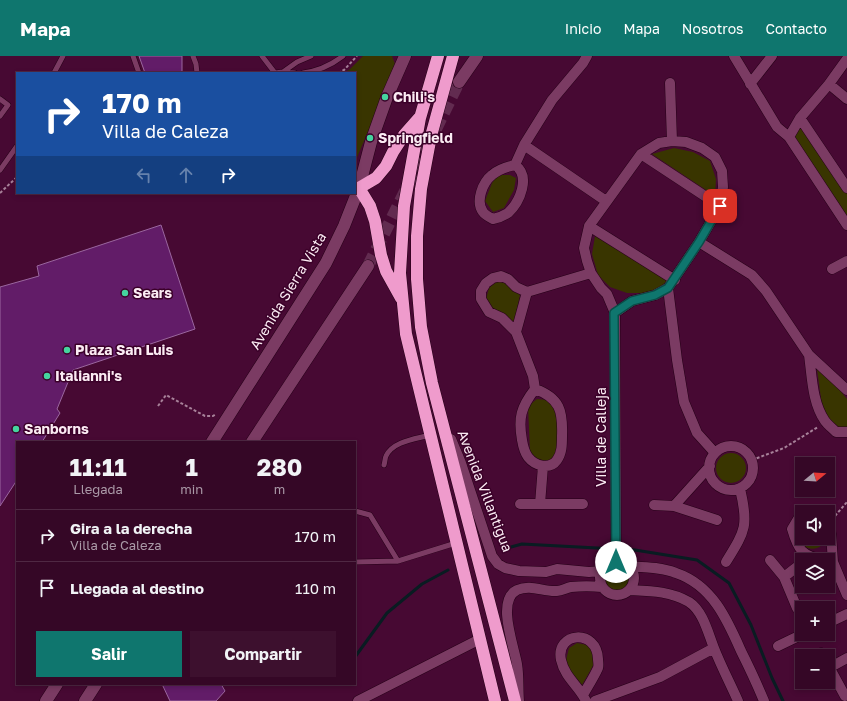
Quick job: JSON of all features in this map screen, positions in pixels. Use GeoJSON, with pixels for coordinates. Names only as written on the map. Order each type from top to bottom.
{"type":"FeatureCollection","features":[{"type":"Feature","properties":{"kind":"highway"},"geometry":{"type":"LineString","coordinates":[[438,56],[420,118],[404,206],[400,273],[406,334],[495,701]]}},
{"type":"Feature","properties":{"kind":"highway"},"geometry":{"type":"LineString","coordinates":[[453,56],[431,136],[421,189],[417,236],[417,278],[421,327],[432,383],[443,420],[515,701]]}},
{"type":"Feature","properties":{"kind":"highway"},"geometry":{"type":"LineString","coordinates":[[403,303],[386,271],[380,255],[375,221],[370,206],[358,188],[376,178],[386,166],[404,135],[420,118]]}},
{"type":"Feature","properties":{"kind":"street"},"geometry":{"type":"LineString","coordinates":[[459,82],[477,56]]}},
{"type":"Feature","properties":{"kind":"street"},"geometry":{"type":"LineString","coordinates":[[515,165],[520,168],[524,180],[518,200],[508,212],[493,219],[482,211],[480,206],[480,198],[485,182],[502,169],[515,165],[524,145],[552,100],[583,63],[587,56]]}},
{"type":"Feature","properties":{"kind":"street"},"geometry":{"type":"LineString","coordinates":[[734,56],[776,127],[789,137],[847,225]]}},
{"type":"Feature","properties":{"kind":"street"},"geometry":{"type":"LineString","coordinates":[[750,84],[772,56]]}},
{"type":"Feature","properties":{"kind":"street","name":"Avenida Sierra Vista"},"geometry":{"type":"LineString","coordinates":[[356,193],[371,142],[404,57]]}},
{"type":"Feature","properties":{"kind":"street"},"geometry":{"type":"LineString","coordinates":[[789,137],[800,118],[829,84],[847,59]]}},
{"type":"Feature","properties":{"kind":"street"},"geometry":{"type":"LineString","coordinates":[[670,83],[672,141]]}},
{"type":"Feature","properties":{"kind":"street"},"geometry":{"type":"LineString","coordinates":[[829,84],[847,99]]}},
{"type":"Feature","properties":{"kind":"street"},"geometry":{"type":"LineString","coordinates":[[800,118],[847,188]]}},
{"type":"Feature","properties":{"kind":"street"},"geometry":{"type":"LineString","coordinates":[[614,313],[632,301],[655,295],[672,284],[720,206],[723,187],[722,171],[714,157],[702,148],[686,142],[672,141],[659,143],[641,154],[588,226],[672,284]]}},
{"type":"Feature","properties":{"kind":"street"},"geometry":{"type":"LineString","coordinates":[[524,145],[606,201]]}},
{"type":"Feature","properties":{"kind":"street"},"geometry":{"type":"LineString","coordinates":[[641,154],[720,206]]}},
{"type":"Feature","properties":{"kind":"street","name":"Avenida Sierra Vista"},"geometry":{"type":"LineString","coordinates":[[213,441],[326,263],[344,226],[356,194]]}},
{"type":"Feature","properties":{"kind":"street","name":"Villa de Calleja"},"geometry":{"type":"LineString","coordinates":[[588,226],[584,248],[591,273],[607,294],[614,313],[616,558]]}},
{"type":"Feature","properties":{"kind":"street"},"geometry":{"type":"LineString","coordinates":[[699,242],[752,275],[766,291],[809,355],[847,390]]}},
{"type":"Feature","properties":{"kind":"street"},"geometry":{"type":"LineString","coordinates":[[832,269],[847,261]]}},
{"type":"Feature","properties":{"kind":"street"},"geometry":{"type":"LineString","coordinates":[[253,441],[368,266]]}},
{"type":"Feature","properties":{"kind":"street"},"geometry":{"type":"LineString","coordinates":[[535,389],[542,391],[552,398],[558,404],[561,413],[562,449],[557,460],[551,465],[543,466],[536,464],[528,458],[523,446],[521,416],[526,401],[535,389],[533,376],[516,332],[502,318],[489,312],[481,299],[481,291],[490,280],[502,276],[508,279],[516,287],[526,292],[591,273]]}},
{"type":"Feature","properties":{"kind":"street"},"geometry":{"type":"LineString","coordinates":[[672,284],[677,360],[684,402],[697,433],[716,453]]}},
{"type":"Feature","properties":{"kind":"street"},"geometry":{"type":"LineString","coordinates":[[516,332],[526,292]]}},
{"type":"Feature","properties":{"kind":"street"},"geometry":{"type":"LineString","coordinates":[[809,355],[818,408],[826,422],[836,432],[847,432]]}},
{"type":"Feature","properties":{"kind":"street","name":"Avenida Villantigua"},"geometry":{"type":"LineString","coordinates":[[443,420],[461,463],[492,556],[498,564],[519,572],[546,572],[557,569],[601,572]]}},
{"type":"Feature","properties":{"kind":"street"},"geometry":{"type":"LineString","coordinates":[[728,446],[735,446],[741,449],[747,453],[752,460],[753,472],[751,479],[746,485],[740,488],[733,490],[725,489],[714,481],[710,474],[711,459],[721,449],[728,446]]}},
{"type":"Feature","properties":{"kind":"street"},"geometry":{"type":"LineString","coordinates":[[540,504],[543,466]]}},
{"type":"Feature","properties":{"kind":"street"},"geometry":{"type":"LineString","coordinates":[[674,506],[710,466]]}},
{"type":"Feature","properties":{"kind":"street"},"geometry":{"type":"LineString","coordinates":[[726,562],[742,536],[745,523],[744,507],[740,488]]}},
{"type":"Feature","properties":{"kind":"street"},"geometry":{"type":"LineString","coordinates":[[520,504],[583,504]]}},
{"type":"Feature","properties":{"kind":"street"},"geometry":{"type":"LineString","coordinates":[[654,505],[674,506],[717,520]]}},
{"type":"Feature","properties":{"kind":"street"},"geometry":{"type":"LineString","coordinates":[[795,524],[792,529],[795,540]]}},
{"type":"Feature","properties":{"kind":"street"},"geometry":{"type":"LineString","coordinates":[[627,566],[633,577],[632,586],[629,590],[620,595],[615,595],[605,591],[600,582],[601,572],[616,558],[627,566],[661,569],[677,573],[690,579],[706,590],[719,606],[728,622],[764,701]]}},
{"type":"Feature","properties":{"kind":"street"},"geometry":{"type":"LineString","coordinates":[[770,560],[784,577],[795,603]]}},
{"type":"Feature","properties":{"kind":"street"},"geometry":{"type":"LineString","coordinates":[[784,577],[795,568]]}},
{"type":"Feature","properties":{"kind":"street"},"geometry":{"type":"LineString","coordinates":[[567,570],[569,588]]}},
{"type":"Feature","properties":{"kind":"street"},"geometry":{"type":"LineString","coordinates":[[546,572],[548,590]]}},
{"type":"Feature","properties":{"kind":"street"},"geometry":{"type":"LineString","coordinates":[[835,573],[847,594]]}},
{"type":"Feature","properties":{"kind":"street"},"geometry":{"type":"LineString","coordinates":[[519,701],[517,666],[506,608],[512,593],[521,589],[534,587],[558,591],[569,588],[602,586]]}},
{"type":"Feature","properties":{"kind":"street"},"geometry":{"type":"LineString","coordinates":[[629,590],[661,591],[678,596],[690,603],[702,618],[738,701]]}},
{"type":"Feature","properties":{"kind":"street"},"geometry":{"type":"LineString","coordinates":[[835,620],[847,614]]}},
{"type":"Feature","properties":{"kind":"street"},"geometry":{"type":"LineString","coordinates":[[571,638],[587,638],[596,646],[599,667],[585,698],[563,668],[560,658],[561,648],[571,638]]}},
{"type":"Feature","properties":{"kind":"street"},"geometry":{"type":"LineString","coordinates":[[778,646],[795,638]]}},
{"type":"Feature","properties":{"kind":"street"},"geometry":{"type":"LineString","coordinates":[[358,701],[480,639]]}},
{"type":"Feature","properties":{"kind":"street"},"geometry":{"type":"LineString","coordinates":[[595,701],[660,677],[714,648]]}},
{"type":"Feature","properties":{"kind":"street"},"geometry":{"type":"LineString","coordinates":[[835,663],[847,658]]}},
{"type":"Feature","properties":{"kind":"street"},"geometry":{"type":"LineString","coordinates":[[835,677],[845,696]]}},
{"type":"Feature","properties":{"kind":"street"},"geometry":{"type":"LineString","coordinates":[[46,701],[56,685]]}},
{"type":"Feature","properties":{"kind":"street"},"geometry":{"type":"LineString","coordinates":[[85,701],[95,685]]}},
{"type":"Feature","properties":{"kind":"lane"},"geometry":{"type":"LineString","coordinates":[[55,72],[63,56]]}},
{"type":"Feature","properties":{"kind":"lane"},"geometry":{"type":"LineString","coordinates":[[133,56],[139,72]]}},
{"type":"Feature","properties":{"kind":"lane"},"geometry":{"type":"LineString","coordinates":[[193,56],[197,72]]}},
{"type":"Feature","properties":{"kind":"lane"},"geometry":{"type":"LineString","coordinates":[[262,56],[274,72]]}},
{"type":"Feature","properties":{"kind":"lane"},"geometry":{"type":"LineString","coordinates":[[283,72],[297,62],[311,56]]}},
{"type":"Feature","properties":{"kind":"lane"},"geometry":{"type":"LineString","coordinates":[[309,72],[328,66],[343,56]]}},
{"type":"Feature","properties":{"kind":"lane"},"geometry":{"type":"LineString","coordinates":[[0,99],[8,105],[0,116]]}},
{"type":"Feature","properties":{"kind":"lane"},"geometry":{"type":"LineString","coordinates":[[0,170],[16,147]]}},
{"type":"Feature","properties":{"kind":"lane"},"geometry":{"type":"LineString","coordinates":[[384,465],[386,456],[392,447],[430,435]]}},
{"type":"Feature","properties":{"kind":"lane"},"geometry":{"type":"LineString","coordinates":[[356,511],[370,516],[398,561]]}},
{"type":"Feature","properties":{"kind":"lane"},"geometry":{"type":"LineString","coordinates":[[356,562],[398,561],[457,543]]}},
{"type":"Feature","properties":{"kind":"path"},"geometry":{"type":"LineString","coordinates":[[340,72],[344,70],[357,56]]}},
{"type":"Feature","properties":{"kind":"path"},"geometry":{"type":"LineString","coordinates":[[0,193],[16,178]]}},
{"type":"Feature","properties":{"kind":"path"},"geometry":{"type":"LineString","coordinates":[[158,406],[166,395],[205,416],[213,416],[221,412]]}},
{"type":"Feature","properties":{"kind":"path"},"geometry":{"type":"LineString","coordinates":[[752,460],[784,448],[826,422]]}},
{"type":"Feature","properties":{"kind":"path"},"geometry":{"type":"LineString","coordinates":[[835,515],[847,502]]}},
{"type":"Feature","properties":{"kind":"shaded area"},"geometry":{"type":"Polygon","coordinates":[[[363,56],[392,56],[395,64],[394,71],[356,160],[356,72],[344,72],[349,70],[363,56]]]}},
{"type":"Feature","properties":{"kind":"shaded area"},"geometry":{"type":"Polygon","coordinates":[[[800,118],[847,188],[847,225],[789,137],[800,118]]]}},
{"type":"Feature","properties":{"kind":"shaded area"},"geometry":{"type":"Polygon","coordinates":[[[674,148],[693,152],[710,161],[716,179],[715,196],[652,154],[674,148]]]}},
{"type":"Feature","properties":{"kind":"shaded area"},"geometry":{"type":"Polygon","coordinates":[[[498,175],[510,175],[516,178],[514,190],[504,208],[493,212],[485,201],[492,183],[498,175]]]}},
{"type":"Feature","properties":{"kind":"shaded area"},"geometry":{"type":"Polygon","coordinates":[[[595,236],[667,281],[658,289],[644,293],[627,293],[610,287],[598,275],[592,254],[595,236]]]}},
{"type":"Feature","properties":{"kind":"shaded area"},"geometry":{"type":"Polygon","coordinates":[[[496,282],[506,283],[520,295],[514,323],[492,308],[486,299],[489,288],[496,282]]]}},
{"type":"Feature","properties":{"kind":"shaded area"},"geometry":{"type":"Polygon","coordinates":[[[817,369],[839,389],[847,399],[847,427],[841,429],[829,419],[822,406],[817,369]]]}},
{"type":"Feature","properties":{"kind":"shaded area"},"geometry":{"type":"Polygon","coordinates":[[[537,399],[549,400],[558,412],[559,449],[551,460],[544,462],[536,459],[530,451],[528,406],[537,399]]]}},
{"type":"Feature","properties":{"kind":"shaded area"},"geometry":{"type":"Polygon","coordinates":[[[731,453],[737,454],[745,462],[745,474],[737,482],[731,483],[725,482],[717,474],[716,468],[717,462],[725,454],[731,453]]]}},
{"type":"Feature","properties":{"kind":"shaded area"},"geometry":{"type":"Polygon","coordinates":[[[802,545],[822,545],[813,549],[802,545]]]}},
{"type":"Feature","properties":{"kind":"shaded area"},"geometry":{"type":"Polygon","coordinates":[[[617,566],[626,569],[629,578],[626,587],[617,590],[608,587],[605,578],[608,569],[617,566]]]}},
{"type":"Feature","properties":{"kind":"shaded area"},"geometry":{"type":"Polygon","coordinates":[[[577,643],[587,645],[594,652],[594,664],[582,685],[570,670],[566,660],[569,648],[577,643]]]}},
{"type":"Feature","properties":{"kind":"building"},"geometry":{"type":"Polygon","coordinates":[[[139,56],[182,56],[182,72],[145,72],[139,56]]]}},
{"type":"Feature","properties":{"kind":"building","name":"Plaza San Luis"},"geometry":{"type":"Polygon","coordinates":[[[161,225],[195,329],[73,370],[57,409],[60,413],[43,441],[16,441],[16,482],[0,506],[0,287],[39,276],[37,266],[161,225]]]}},
{"type":"Feature","properties":{"kind":"building"},"geometry":{"type":"Polygon","coordinates":[[[162,685],[222,685],[225,691],[216,701],[170,701],[162,685]]]}},
{"type":"Feature","properties":{"kind":"waterway"},"geometry":{"type":"LineString","coordinates":[[511,547],[522,544],[635,550],[697,560],[729,583],[751,625],[772,678],[783,701]]}},
{"type":"Feature","properties":{"kind":"waterway"},"geometry":{"type":"LineString","coordinates":[[356,656],[387,613],[422,584],[448,570]]}},
{"type":"Feature","properties":{"kind":"tunnel"},"geometry":{"type":"LineString","coordinates":[[436,129],[459,82]]}},
{"type":"Feature","properties":{"kind":"tunnel"},"geometry":{"type":"LineString","coordinates":[[368,266],[427,147]]}},
{"type":"Feature","properties":{"kind":"place","name":"Chili's"},"geometry":{"type":"Point","coordinates":[385,97]}},
{"type":"Feature","properties":{"kind":"place","name":"Springfield"},"geometry":{"type":"Point","coordinates":[370,138]}},
{"type":"Feature","properties":{"kind":"place","name":"Sears"},"geometry":{"type":"Point","coordinates":[125,293]}},
{"type":"Feature","properties":{"kind":"place","name":"Plaza San Luis"},"geometry":{"type":"Point","coordinates":[67,350]}},
{"type":"Feature","properties":{"kind":"place","name":"Italianni's"},"geometry":{"type":"Point","coordinates":[47,376]}},
{"type":"Feature","properties":{"kind":"place","name":"Sanborns"},"geometry":{"type":"Point","coordinates":[16,429]}},
{"type":"Feature","properties":{"kind":"route"},"geometry":{"type":"LineString","coordinates":[[616,562],[614,313],[632,301],[655,295],[668,288],[675,280],[720,206]]}}]}
